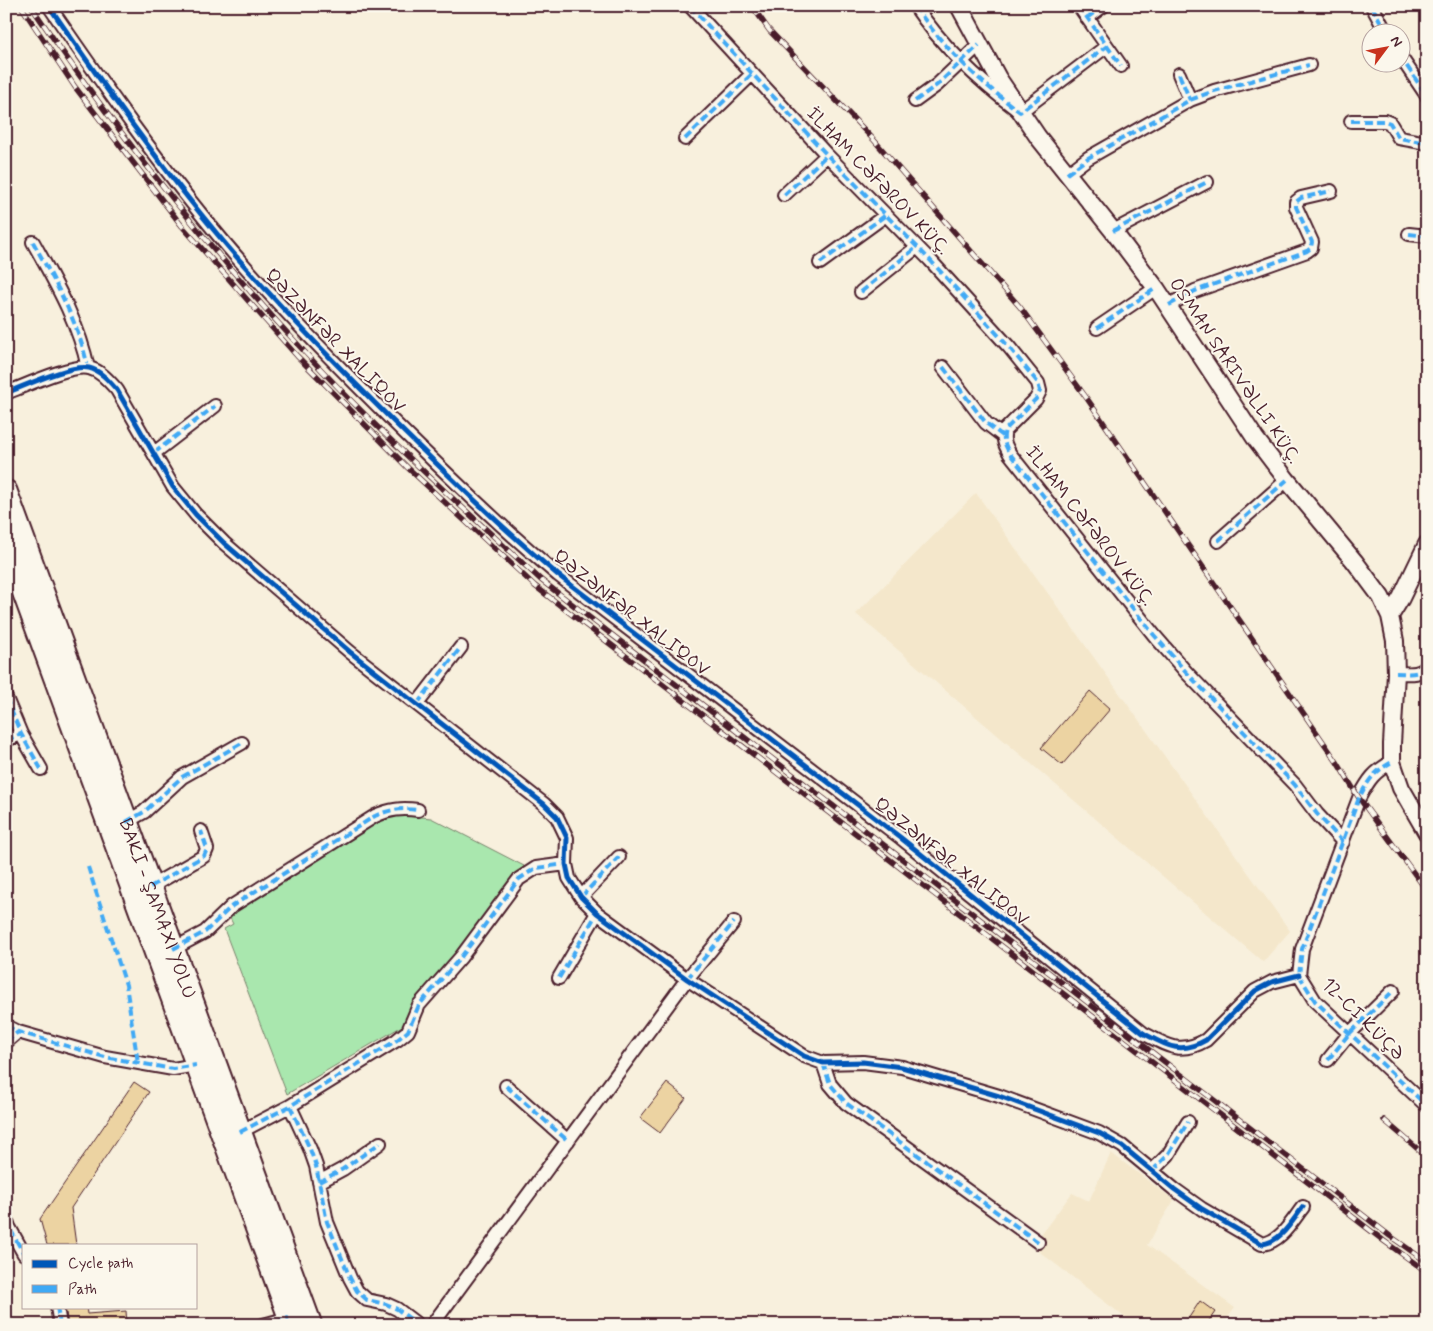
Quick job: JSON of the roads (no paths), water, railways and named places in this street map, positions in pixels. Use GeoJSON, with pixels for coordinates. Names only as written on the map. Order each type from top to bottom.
{"type":"FeatureCollection","features":[{"type":"Feature","properties":{"kind":"highway"},"geometry":{"type":"LineString","coordinates":[[6,491],[311,1325]]}},
{"type":"Feature","properties":{"kind":"highway"},"geometry":{"type":"LineString","coordinates":[[6,545],[290,1322]]}},
{"type":"Feature","properties":{"kind":"street"},"geometry":{"type":"LineString","coordinates":[[49,6],[182,190],[280,307],[493,518],[558,575],[901,838],[1143,1033],[1166,1045],[1179,1049],[1197,1046],[1206,1040],[1255,991],[1272,982],[1300,975],[1302,949],[1359,798],[1369,778],[1379,769],[1392,762]]}},
{"type":"Feature","properties":{"kind":"street","name":"İLHAM CƏFƏROV KÜÇ."},"geometry":{"type":"LineString","coordinates":[[690,6],[826,155],[917,247],[1009,347],[1038,383],[1040,391],[1036,399],[1009,425],[1003,436],[1010,454],[1154,635],[1187,673],[1295,786],[1317,814],[1343,842]]}},
{"type":"Feature","properties":{"kind":"street"},"geometry":{"type":"LineString","coordinates":[[915,6],[961,62],[1001,98],[1020,112]]}},
{"type":"Feature","properties":{"kind":"street"},"geometry":{"type":"LineString","coordinates":[[958,6],[979,45],[1020,112],[1169,305],[1255,438],[1355,562],[1381,598],[1390,616],[1395,641],[1396,673],[1392,762],[1402,788],[1427,833]]}},
{"type":"Feature","properties":{"kind":"street"},"geometry":{"type":"LineString","coordinates":[[1079,6],[1121,66]]}},
{"type":"Feature","properties":{"kind":"street"},"geometry":{"type":"LineString","coordinates":[[1087,18],[1103,6]]}},
{"type":"Feature","properties":{"kind":"street"},"geometry":{"type":"LineString","coordinates":[[1372,6],[1381,22]]}},
{"type":"Feature","properties":{"kind":"street"},"geometry":{"type":"LineString","coordinates":[[915,101],[937,85],[979,45]]}},
{"type":"Feature","properties":{"kind":"street"},"geometry":{"type":"LineString","coordinates":[[1020,112],[1107,46]]}},
{"type":"Feature","properties":{"kind":"street"},"geometry":{"type":"LineString","coordinates":[[1067,174],[1088,158],[1190,100],[1214,91],[1309,65]]}},
{"type":"Feature","properties":{"kind":"street"},"geometry":{"type":"LineString","coordinates":[[1410,71],[1427,96]]}},
{"type":"Feature","properties":{"kind":"street"},"geometry":{"type":"LineString","coordinates":[[685,139],[752,74]]}},
{"type":"Feature","properties":{"kind":"street"},"geometry":{"type":"LineString","coordinates":[[1179,74],[1190,100]]}},
{"type":"Feature","properties":{"kind":"street"},"geometry":{"type":"LineString","coordinates":[[1352,121],[1385,120],[1390,123],[1399,138],[1427,143]]}},
{"type":"Feature","properties":{"kind":"street"},"geometry":{"type":"LineString","coordinates":[[784,195],[826,155]]}},
{"type":"Feature","properties":{"kind":"street"},"geometry":{"type":"LineString","coordinates":[[1113,231],[1207,182]]}},
{"type":"Feature","properties":{"kind":"street"},"geometry":{"type":"LineString","coordinates":[[1169,305],[1195,291],[1307,251],[1311,248],[1312,242],[1296,207],[1296,202],[1300,198],[1331,191]]}},
{"type":"Feature","properties":{"kind":"street"},"geometry":{"type":"LineString","coordinates":[[820,264],[886,215]]}},
{"type":"Feature","properties":{"kind":"street"},"geometry":{"type":"LineString","coordinates":[[1409,234],[1427,236]]}},
{"type":"Feature","properties":{"kind":"street"},"geometry":{"type":"LineString","coordinates":[[33,242],[58,288],[78,332],[88,368]]}},
{"type":"Feature","properties":{"kind":"street"},"geometry":{"type":"LineString","coordinates":[[861,292],[917,247]]}},
{"type":"Feature","properties":{"kind":"street"},"geometry":{"type":"LineString","coordinates":[[1097,328],[1156,288]]}},
{"type":"Feature","properties":{"kind":"street"},"geometry":{"type":"LineString","coordinates":[[943,367],[986,422],[1003,436]]}},
{"type":"Feature","properties":{"kind":"street"},"geometry":{"type":"LineString","coordinates":[[6,393],[77,368],[88,368],[97,371],[116,390],[179,494],[196,515],[224,543],[350,652],[544,804],[557,817],[567,838],[566,864],[569,878],[581,897],[598,913],[687,979],[804,1056],[823,1063],[864,1062],[902,1068],[990,1093],[1099,1133],[1122,1146],[1174,1189],[1262,1244],[1271,1243],[1280,1236],[1303,1207]]}},
{"type":"Feature","properties":{"kind":"street"},"geometry":{"type":"LineString","coordinates":[[154,453],[215,406]]}},
{"type":"Feature","properties":{"kind":"street"},"geometry":{"type":"LineString","coordinates":[[1218,541],[1287,480]]}},
{"type":"Feature","properties":{"kind":"street"},"geometry":{"type":"LineString","coordinates":[[1390,616],[1401,598],[1427,544]]}},
{"type":"Feature","properties":{"kind":"street"},"geometry":{"type":"LineString","coordinates":[[418,704],[461,647]]}},
{"type":"Feature","properties":{"kind":"street"},"geometry":{"type":"LineString","coordinates":[[1396,673],[1414,674],[1421,672],[1427,666]]}},
{"type":"Feature","properties":{"kind":"street"},"geometry":{"type":"LineString","coordinates":[[6,698],[21,734],[41,770]]}},
{"type":"Feature","properties":{"kind":"street"},"geometry":{"type":"LineString","coordinates":[[6,740],[21,734]]}},
{"type":"Feature","properties":{"kind":"street"},"geometry":{"type":"LineString","coordinates":[[126,822],[144,812],[182,778],[242,743]]}},
{"type":"Feature","properties":{"kind":"street"},"geometry":{"type":"LineString","coordinates":[[172,949],[205,932],[232,906],[374,816],[387,810],[404,808],[418,810]]}},
{"type":"Feature","properties":{"kind":"street"},"geometry":{"type":"LineString","coordinates":[[150,887],[204,856],[207,849],[201,831]]}},
{"type":"Feature","properties":{"kind":"street"},"geometry":{"type":"LineString","coordinates":[[581,897],[619,857]]}},
{"type":"Feature","properties":{"kind":"street"},"geometry":{"type":"LineString","coordinates":[[240,1132],[290,1106],[397,1040],[408,1031],[419,1005],[460,957],[519,879],[536,868],[566,864]]}},
{"type":"Feature","properties":{"kind":"street"},"geometry":{"type":"LineString","coordinates":[[558,978],[598,913]]}},
{"type":"Feature","properties":{"kind":"street"},"geometry":{"type":"LineString","coordinates":[[432,1325],[687,979],[734,922]]}},
{"type":"Feature","properties":{"kind":"street","name":"12-CI KÜÇƏ"},"geometry":{"type":"LineString","coordinates":[[1300,975],[1315,1000],[1427,1106]]}},
{"type":"Feature","properties":{"kind":"street"},"geometry":{"type":"LineString","coordinates":[[1328,1060],[1349,1034],[1393,991]]}},
{"type":"Feature","properties":{"kind":"street"},"geometry":{"type":"LineString","coordinates":[[6,1026],[18,1032],[106,1057],[173,1069],[196,1065]]}},
{"type":"Feature","properties":{"kind":"street"},"geometry":{"type":"LineString","coordinates":[[6,1042],[18,1032]]}},
{"type":"Feature","properties":{"kind":"street"},"geometry":{"type":"LineString","coordinates":[[823,1063],[830,1084],[846,1102],[1038,1242]]}},
{"type":"Feature","properties":{"kind":"street"},"geometry":{"type":"LineString","coordinates":[[506,1086],[568,1141]]}},
{"type":"Feature","properties":{"kind":"street"},"geometry":{"type":"LineString","coordinates":[[290,1106],[310,1150],[327,1222],[357,1291],[368,1300],[386,1304],[397,1309],[418,1325]]}},
{"type":"Feature","properties":{"kind":"street"},"geometry":{"type":"LineString","coordinates":[[1152,1171],[1168,1155],[1188,1122]]}},
{"type":"Feature","properties":{"kind":"street"},"geometry":{"type":"LineString","coordinates":[[319,1182],[343,1169],[380,1143]]}},
{"type":"Feature","properties":{"kind":"street"},"geometry":{"type":"LineString","coordinates":[[6,1218],[22,1250]]}},
{"type":"Feature","properties":{"kind":"street"},"geometry":{"type":"LineString","coordinates":[[57,1308],[60,1325]]}},
{"type":"Feature","properties":{"kind":"street"},"geometry":{"type":"LineString","coordinates":[[263,1325],[290,1322]]}},
{"type":"Feature","properties":{"kind":"railway"},"geometry":{"type":"LineString","coordinates":[[21,6],[75,87],[182,226],[297,356],[408,468],[535,586],[1384,1241],[1427,1272]]}},
{"type":"Feature","properties":{"kind":"railway"},"geometry":{"type":"LineString","coordinates":[[31,6],[94,96],[160,183],[265,309],[330,379],[389,438],[541,580],[1390,1236],[1427,1262]]}},
{"type":"Feature","properties":{"kind":"railway"},"geometry":{"type":"LineString","coordinates":[[752,6],[769,30],[873,139],[1020,307],[1088,400],[1337,762],[1359,798],[1427,891]]}},
{"type":"Feature","properties":{"kind":"railway"},"geometry":{"type":"LineString","coordinates":[[1384,1120],[1427,1157]]}}]}
